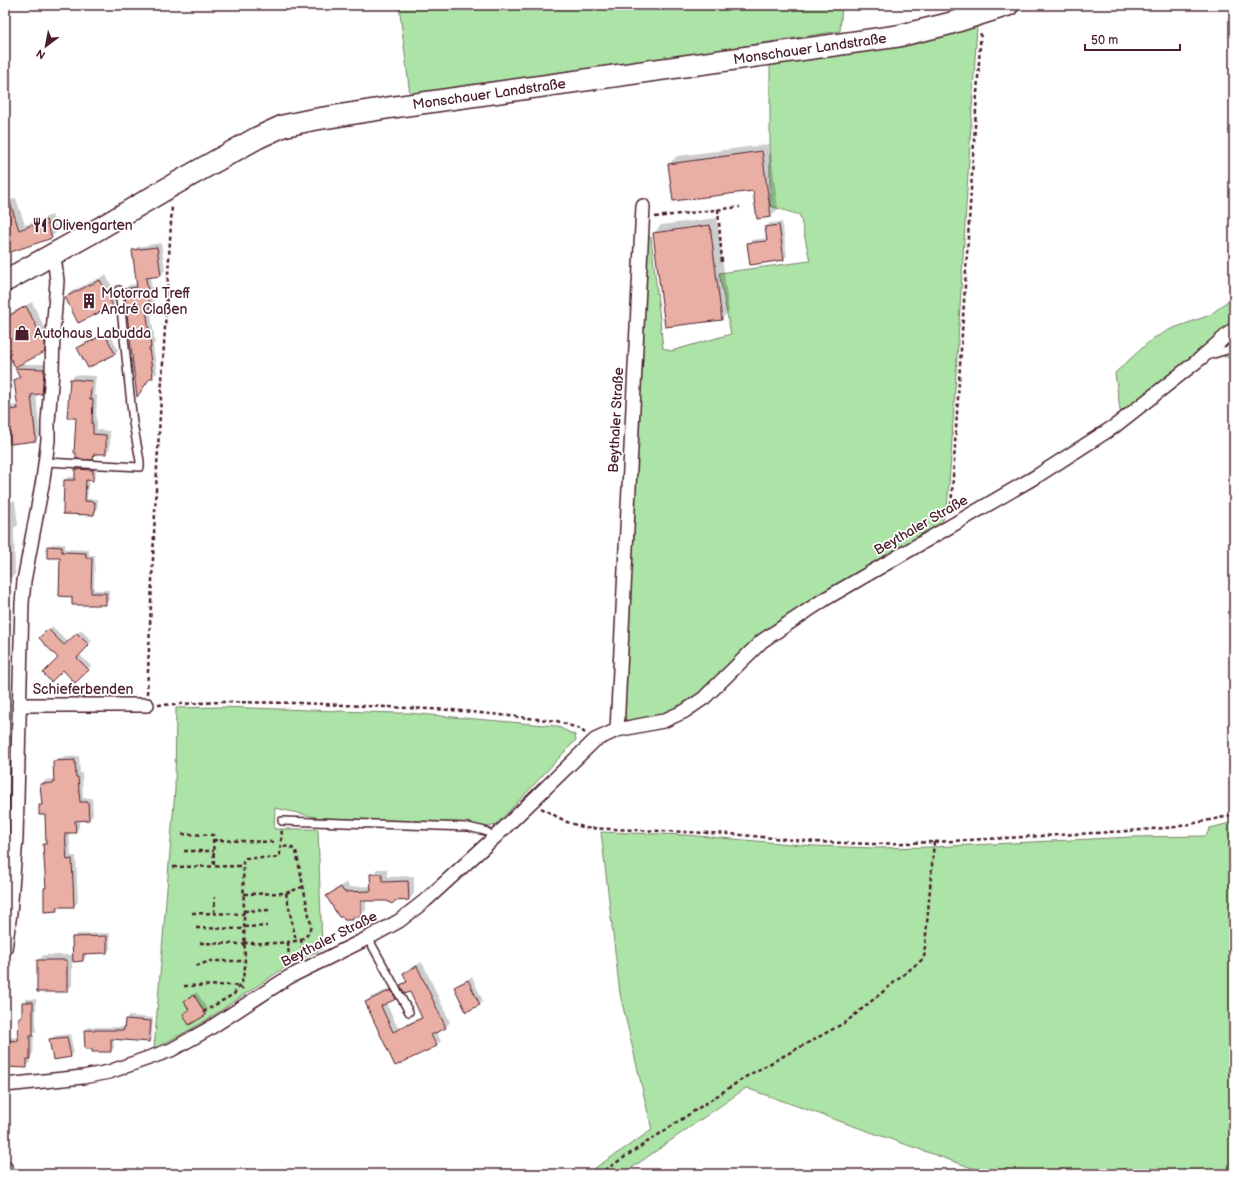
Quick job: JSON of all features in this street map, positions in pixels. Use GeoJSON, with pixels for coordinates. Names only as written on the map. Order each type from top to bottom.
{"type":"FeatureCollection","features":[{"type":"Feature","properties":{"kind":"main road","name":"Monschauer Landstraße"},"geometry":{"type":"LineString","coordinates":[[5,281],[257,138],[283,126],[304,121],[387,108],[898,36],[948,24],[1008,5]]}},
{"type":"Feature","properties":{"kind":"street","name":"Beythaler Straße"},"geometry":{"type":"LineString","coordinates":[[617,730],[642,212]]}},
{"type":"Feature","properties":{"kind":"street","name":"Schieferbenden"},"geometry":{"type":"LineString","coordinates":[[5,949],[10,914],[16,838],[18,705],[21,618],[24,581],[46,462],[48,440],[57,281],[55,264],[52,255]]}},
{"type":"Feature","properties":{"kind":"street","name":"Beythaler Straße"},"geometry":{"type":"LineString","coordinates":[[5,1085],[83,1077],[110,1072],[172,1050],[207,1030],[289,977],[368,938],[399,920],[415,908],[533,802],[594,740],[617,730],[663,721],[685,711],[704,698],[762,641],[826,599],[1037,476],[1114,426],[1201,358],[1234,329]]}},
{"type":"Feature","properties":{"kind":"street","name":"Schieferbenden"},"geometry":{"type":"LineString","coordinates":[[18,705],[147,705]]}},
{"type":"Feature","properties":{"kind":"street"},"geometry":{"type":"LineString","coordinates":[[5,1167],[7,1174]]}},
{"type":"Feature","properties":{"kind":"lane"},"geometry":{"type":"LineString","coordinates":[[46,462],[140,466],[119,290]]}},
{"type":"Feature","properties":{"kind":"lane"},"geometry":{"type":"LineString","coordinates":[[1201,358],[1234,348]]}},
{"type":"Feature","properties":{"kind":"lane"},"geometry":{"type":"LineString","coordinates":[[282,821],[468,827],[485,831],[495,837]]}},
{"type":"Feature","properties":{"kind":"lane"},"geometry":{"type":"LineString","coordinates":[[368,938],[409,1012]]}},
{"type":"Feature","properties":{"kind":"path"},"geometry":{"type":"LineString","coordinates":[[956,524],[952,509],[981,25]]}},
{"type":"Feature","properties":{"kind":"path"},"geometry":{"type":"LineString","coordinates":[[173,185],[157,475],[147,705],[221,702],[300,703],[452,710],[557,720],[580,729],[594,740]]}},
{"type":"Feature","properties":{"kind":"path"},"geometry":{"type":"LineString","coordinates":[[642,212],[740,207]]}},
{"type":"Feature","properties":{"kind":"path"},"geometry":{"type":"LineString","coordinates":[[718,209],[722,262]]}},
{"type":"Feature","properties":{"kind":"path"},"geometry":{"type":"LineString","coordinates":[[533,802],[542,809],[567,822],[586,828],[708,833],[816,842],[874,844],[1121,832],[1176,827],[1234,815]]}},
{"type":"Feature","properties":{"kind":"path"},"geometry":{"type":"LineString","coordinates":[[203,1012],[234,994],[240,987],[244,978],[243,861],[246,858],[278,857],[281,846],[282,821]]}},
{"type":"Feature","properties":{"kind":"path"},"geometry":{"type":"LineString","coordinates":[[182,834],[213,836],[214,867]]}},
{"type":"Feature","properties":{"kind":"path"},"geometry":{"type":"LineString","coordinates":[[213,840],[273,842]]}},
{"type":"Feature","properties":{"kind":"path"},"geometry":{"type":"LineString","coordinates":[[599,1174],[747,1076],[846,1022],[924,958],[934,842]]}},
{"type":"Feature","properties":{"kind":"path"},"geometry":{"type":"LineString","coordinates":[[200,943],[288,942],[296,941],[305,937],[309,932],[310,926],[296,851],[291,847],[281,846]]}},
{"type":"Feature","properties":{"kind":"path"},"geometry":{"type":"LineString","coordinates":[[184,851],[214,851]]}},
{"type":"Feature","properties":{"kind":"path"},"geometry":{"type":"LineString","coordinates":[[173,867],[243,866]]}},
{"type":"Feature","properties":{"kind":"path"},"geometry":{"type":"LineString","coordinates":[[244,894],[286,893],[302,887]]}},
{"type":"Feature","properties":{"kind":"path"},"geometry":{"type":"LineString","coordinates":[[286,893],[296,941]]}},
{"type":"Feature","properties":{"kind":"path"},"geometry":{"type":"LineString","coordinates":[[214,913],[215,897]]}},
{"type":"Feature","properties":{"kind":"path"},"geometry":{"type":"LineString","coordinates":[[192,913],[269,910]]}},
{"type":"Feature","properties":{"kind":"path"},"geometry":{"type":"LineString","coordinates":[[196,928],[244,928],[267,926]]}},
{"type":"Feature","properties":{"kind":"path"},"geometry":{"type":"LineString","coordinates":[[301,939],[302,956]]}},
{"type":"Feature","properties":{"kind":"path"},"geometry":{"type":"LineString","coordinates":[[288,942],[289,960]]}},
{"type":"Feature","properties":{"kind":"path"},"geometry":{"type":"LineString","coordinates":[[196,966],[210,961],[244,961]]}},
{"type":"Feature","properties":{"kind":"path"},"geometry":{"type":"LineString","coordinates":[[184,986],[232,985],[240,987]]}},
{"type":"Feature","properties":{"kind":"green space"},"geometry":{"type":"Polygon","coordinates":[[[399,5],[842,5],[840,31],[410,95],[399,5]]]}},
{"type":"Feature","properties":{"kind":"green space"},"geometry":{"type":"Polygon","coordinates":[[[977,26],[951,456],[947,510],[941,524],[822,593],[759,635],[701,692],[682,705],[661,715],[636,721],[626,720],[622,710],[644,238],[651,237],[663,348],[671,351],[731,334],[719,273],[810,261],[800,215],[770,206],[770,59],[977,26]]]}},
{"type":"Feature","properties":{"kind":"green space"},"geometry":{"type":"Polygon","coordinates":[[[1234,296],[1234,325],[1121,417],[1115,373],[1152,339],[1171,329],[1210,315],[1234,296]]]}},
{"type":"Feature","properties":{"kind":"green space"},"geometry":{"type":"Polygon","coordinates":[[[1234,334],[1234,356],[1224,356],[1219,351],[1234,334]]]}},
{"type":"Feature","properties":{"kind":"green space"},"geometry":{"type":"Polygon","coordinates":[[[221,707],[407,713],[556,726],[575,735],[576,740],[496,825],[488,827],[468,823],[320,818],[275,808],[274,829],[318,829],[322,949],[284,968],[202,1023],[154,1049],[175,790],[176,708],[221,707]]]}},
{"type":"Feature","properties":{"kind":"green space"},"geometry":{"type":"Polygon","coordinates":[[[1234,822],[1234,1174],[989,1174],[746,1088],[623,1174],[586,1174],[652,1130],[620,994],[601,832],[686,835],[814,846],[875,848],[932,847],[1131,837],[1206,836],[1210,828],[1234,822]]]}},
{"type":"Feature","properties":{"kind":"building"},"geometry":{"type":"Polygon","coordinates":[[[762,151],[771,217],[757,219],[753,191],[673,201],[668,164],[762,151]]]}},
{"type":"Feature","properties":{"kind":"building","name":"Olivengarten"},"geometry":{"type":"Polygon","coordinates":[[[5,193],[7,193],[19,230],[46,220],[52,238],[5,254],[5,193]]]}},
{"type":"Feature","properties":{"kind":"building"},"geometry":{"type":"Polygon","coordinates":[[[710,225],[722,320],[665,327],[653,233],[710,225]]]}},
{"type":"Feature","properties":{"kind":"building"},"geometry":{"type":"Polygon","coordinates":[[[779,225],[784,260],[750,265],[747,243],[767,241],[765,227],[779,225]]]}},
{"type":"Feature","properties":{"kind":"building"},"geometry":{"type":"Polygon","coordinates":[[[157,247],[161,276],[146,278],[150,308],[146,308],[153,378],[150,378],[137,397],[124,289],[137,287],[132,250],[157,247]]]}},
{"type":"Feature","properties":{"kind":"building","name":"Motorrad Treff André Claßen"},"geometry":{"type":"Polygon","coordinates":[[[100,280],[113,306],[78,323],[65,297],[100,280]]]}},
{"type":"Feature","properties":{"kind":"building","name":"Autohaus Labudda"},"geometry":{"type":"Polygon","coordinates":[[[26,306],[45,343],[45,352],[15,367],[5,348],[5,318],[26,306]]]}},
{"type":"Feature","properties":{"kind":"building"},"geometry":{"type":"Polygon","coordinates":[[[105,334],[115,354],[88,368],[77,348],[105,334]]]}},
{"type":"Feature","properties":{"kind":"building"},"geometry":{"type":"Polygon","coordinates":[[[15,368],[44,369],[44,372],[42,394],[31,395],[36,441],[10,444],[8,424],[5,424],[5,410],[18,409],[14,380],[20,377],[15,368]]]}},
{"type":"Feature","properties":{"kind":"building"},"geometry":{"type":"Polygon","coordinates":[[[70,379],[92,381],[90,399],[93,399],[93,434],[106,435],[106,454],[94,454],[93,460],[76,459],[76,453],[74,453],[76,418],[67,418],[70,379]]]}},
{"type":"Feature","properties":{"kind":"building"},"geometry":{"type":"Polygon","coordinates":[[[75,469],[93,470],[93,481],[86,480],[85,501],[95,502],[94,515],[63,514],[64,480],[75,480],[75,469]]]}},
{"type":"Feature","properties":{"kind":"building"},"geometry":{"type":"Polygon","coordinates":[[[47,546],[62,547],[62,552],[86,553],[86,558],[92,558],[91,593],[106,593],[106,605],[72,605],[72,597],[59,596],[60,558],[47,558],[47,546]]]}},
{"type":"Feature","properties":{"kind":"building"},"geometry":{"type":"Polygon","coordinates":[[[48,629],[64,645],[77,633],[89,645],[77,658],[89,670],[75,683],[63,670],[51,682],[43,673],[58,658],[39,638],[48,629]]]}},
{"type":"Feature","properties":{"kind":"building"},"geometry":{"type":"Polygon","coordinates":[[[75,760],[80,802],[88,802],[89,820],[75,821],[76,833],[65,833],[67,860],[72,859],[74,907],[56,907],[57,911],[44,912],[44,888],[46,888],[43,844],[46,844],[45,815],[39,815],[39,805],[42,805],[40,784],[54,783],[53,761],[75,760]]]}},
{"type":"Feature","properties":{"kind":"building"},"geometry":{"type":"Polygon","coordinates":[[[370,874],[382,874],[382,882],[408,881],[409,900],[395,901],[392,904],[387,901],[361,901],[361,917],[353,917],[353,920],[344,920],[343,917],[339,917],[326,896],[341,887],[344,892],[371,891],[370,874]]]}},
{"type":"Feature","properties":{"kind":"building"},"geometry":{"type":"Polygon","coordinates":[[[107,936],[107,953],[83,954],[83,961],[73,962],[72,937],[107,936]]]}},
{"type":"Feature","properties":{"kind":"building"},"geometry":{"type":"Polygon","coordinates":[[[37,960],[67,960],[67,992],[37,992],[37,960]]]}},
{"type":"Feature","properties":{"kind":"building"},"geometry":{"type":"Polygon","coordinates":[[[417,966],[446,1028],[431,1035],[437,1046],[395,1066],[365,1002],[391,990],[396,999],[381,1006],[393,1032],[422,1018],[410,992],[405,994],[400,985],[407,982],[403,973],[417,966]]]}},
{"type":"Feature","properties":{"kind":"building"},"geometry":{"type":"Polygon","coordinates":[[[468,980],[480,1005],[466,1012],[454,987],[468,980]]]}},
{"type":"Feature","properties":{"kind":"building"},"geometry":{"type":"Polygon","coordinates":[[[194,995],[206,1015],[189,1025],[183,1014],[189,1010],[184,1001],[194,995]]]}},
{"type":"Feature","properties":{"kind":"building"},"geometry":{"type":"Polygon","coordinates":[[[22,1002],[33,1002],[33,1036],[30,1036],[30,1059],[27,1059],[27,1068],[5,1067],[5,1040],[18,1041],[19,1017],[22,1017],[22,1002]]]}},
{"type":"Feature","properties":{"kind":"building"},"geometry":{"type":"Polygon","coordinates":[[[125,1019],[151,1021],[149,1042],[111,1039],[111,1052],[92,1052],[92,1049],[85,1049],[84,1030],[124,1030],[125,1019]]]}},
{"type":"Feature","properties":{"kind":"building"},"geometry":{"type":"Polygon","coordinates":[[[67,1037],[71,1057],[53,1060],[49,1039],[67,1037]]]}},
{"type":"Feature","properties":{"kind":"place","name":"Olivengarten"},"geometry":{"type":"Point","coordinates":[40,225]}},
{"type":"Feature","properties":{"kind":"place","name":"Motorrad Treff André Claßen"},"geometry":{"type":"Point","coordinates":[89,301]}},
{"type":"Feature","properties":{"kind":"place","name":"Autohaus Labudda"},"geometry":{"type":"Point","coordinates":[22,333]}}]}
